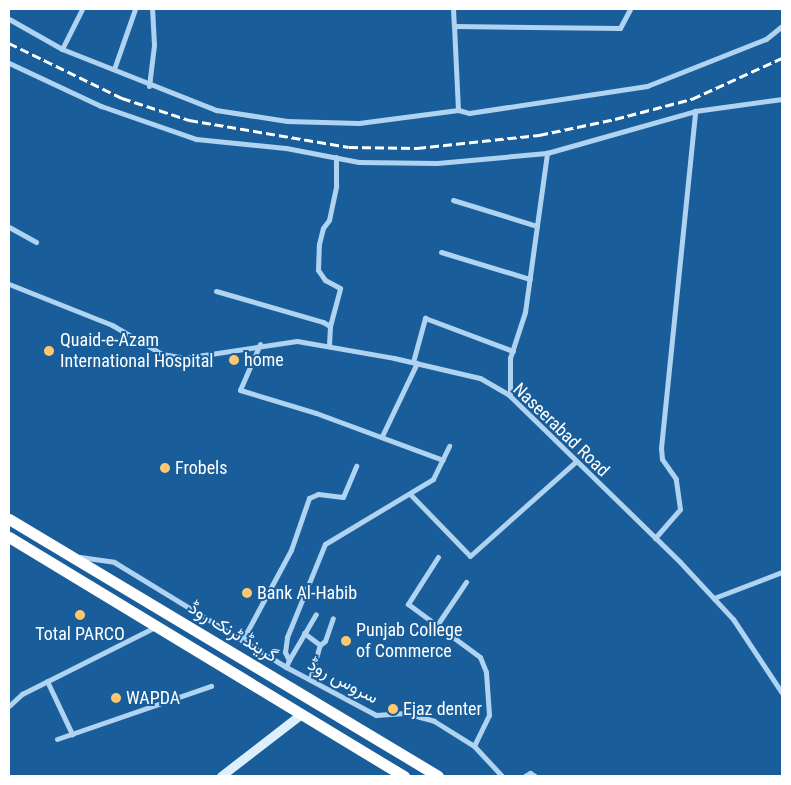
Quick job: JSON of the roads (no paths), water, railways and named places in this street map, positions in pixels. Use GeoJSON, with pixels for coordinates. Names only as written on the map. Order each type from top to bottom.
{"type":"FeatureCollection","features":[{"type":"Feature","properties":{"kind":"highway","name":"گرینڈ ٹرنک روڈ"},"geometry":{"type":"LineString","coordinates":[[10,519],[438,776]]}},
{"type":"Feature","properties":{"kind":"highway","name":"گرینڈ ٹرنک روڈ"},"geometry":{"type":"LineString","coordinates":[[9,537],[300,715],[404,776]]}},
{"type":"Feature","properties":{"kind":"main road"},"geometry":{"type":"LineString","coordinates":[[221,776],[300,715]]}},
{"type":"Feature","properties":{"kind":"street"},"geometry":{"type":"LineString","coordinates":[[62,49],[82,9]]}},
{"type":"Feature","properties":{"kind":"street"},"geometry":{"type":"LineString","coordinates":[[114,69],[134,9]]}},
{"type":"Feature","properties":{"kind":"street"},"geometry":{"type":"LineString","coordinates":[[149,86],[154,45],[152,9]]}},
{"type":"Feature","properties":{"kind":"street"},"geometry":{"type":"LineString","coordinates":[[453,9],[458,110]]}},
{"type":"Feature","properties":{"kind":"street"},"geometry":{"type":"LineString","coordinates":[[454,26],[620,28],[630,9]]}},
{"type":"Feature","properties":{"kind":"street"},"geometry":{"type":"LineString","coordinates":[[9,20],[62,49],[114,69],[149,86],[216,110],[287,121],[360,123],[458,110],[469,113],[647,86],[766,39],[782,26]]}},
{"type":"Feature","properties":{"kind":"street"},"geometry":{"type":"LineString","coordinates":[[9,63],[101,106],[196,139],[336,157],[360,162],[437,163],[547,152],[695,110],[782,99]]}},
{"type":"Feature","properties":{"kind":"street"},"geometry":{"type":"LineString","coordinates":[[655,538],[680,509],[676,479],[662,459],[661,448],[695,110]]}},
{"type":"Feature","properties":{"kind":"street"},"geometry":{"type":"LineString","coordinates":[[510,396],[513,350],[525,312],[547,152]]}},
{"type":"Feature","properties":{"kind":"street"},"geometry":{"type":"LineString","coordinates":[[329,346],[330,326],[340,288],[325,280],[318,270],[319,244],[323,228],[329,220],[336,186],[336,157]]}},
{"type":"Feature","properties":{"kind":"street"},"geometry":{"type":"LineString","coordinates":[[453,200],[537,226]]}},
{"type":"Feature","properties":{"kind":"street"},"geometry":{"type":"LineString","coordinates":[[9,227],[36,242]]}},
{"type":"Feature","properties":{"kind":"street"},"geometry":{"type":"LineString","coordinates":[[441,252],[530,279]]}},
{"type":"Feature","properties":{"kind":"street","name":"Naseerabad Road"},"geometry":{"type":"LineString","coordinates":[[9,284],[122,331],[162,354],[184,358],[228,353],[260,344],[297,341],[415,363],[480,378],[510,396],[714,598],[733,619],[782,693]]}},
{"type":"Feature","properties":{"kind":"street"},"geometry":{"type":"LineString","coordinates":[[216,291],[330,326]]}},
{"type":"Feature","properties":{"kind":"street"},"geometry":{"type":"LineString","coordinates":[[382,436],[415,363],[425,318],[513,350]]}},
{"type":"Feature","properties":{"kind":"street"},"geometry":{"type":"LineString","coordinates":[[260,344],[240,390],[382,436],[443,460]]}},
{"type":"Feature","properties":{"kind":"street"},"geometry":{"type":"LineString","coordinates":[[288,660],[285,652],[287,637],[325,544],[433,479],[449,446]]}},
{"type":"Feature","properties":{"kind":"street"},"geometry":{"type":"LineString","coordinates":[[410,494],[470,556],[575,462]]}},
{"type":"Feature","properties":{"kind":"street"},"geometry":{"type":"LineString","coordinates":[[242,641],[291,550],[309,498],[318,494],[343,497],[356,466]]}},
{"type":"Feature","properties":{"kind":"street","name":"سروس روڈ"},"geometry":{"type":"LineString","coordinates":[[72,556],[114,562],[286,667],[376,715],[405,712],[434,721],[474,746],[502,776]]}},
{"type":"Feature","properties":{"kind":"street"},"geometry":{"type":"LineString","coordinates":[[438,557],[408,604],[480,657],[486,672],[489,715],[474,746]]}},
{"type":"Feature","properties":{"kind":"street"},"geometry":{"type":"LineString","coordinates":[[714,598],[782,572]]}},
{"type":"Feature","properties":{"kind":"street"},"geometry":{"type":"LineString","coordinates":[[437,625],[466,582]]}},
{"type":"Feature","properties":{"kind":"street"},"geometry":{"type":"LineString","coordinates":[[286,667],[288,660],[316,614]]}},
{"type":"Feature","properties":{"kind":"street"},"geometry":{"type":"LineString","coordinates":[[310,680],[320,645],[325,641],[333,618]]}},
{"type":"Feature","properties":{"kind":"street"},"geometry":{"type":"LineString","coordinates":[[9,706],[22,694],[157,626]]}},
{"type":"Feature","properties":{"kind":"street"},"geometry":{"type":"LineString","coordinates":[[304,633],[320,645]]}},
{"type":"Feature","properties":{"kind":"street"},"geometry":{"type":"LineString","coordinates":[[47,681],[72,734]]}},
{"type":"Feature","properties":{"kind":"street"},"geometry":{"type":"LineString","coordinates":[[57,739],[211,686]]}},
{"type":"Feature","properties":{"kind":"street"},"geometry":{"type":"LineString","coordinates":[[525,776],[530,773],[535,776]]}},
{"type":"Feature","properties":{"kind":"railway"},"geometry":{"type":"LineString","coordinates":[[9,43],[122,98],[189,120],[349,147],[417,148],[539,135],[615,119],[692,99],[782,58]]}},
{"type":"Feature","properties":{"kind":"place","name":"Quaid-e-Azam International Hospital"},"geometry":{"type":"Point","coordinates":[49,351]}},
{"type":"Feature","properties":{"kind":"place","name":"home"},"geometry":{"type":"Point","coordinates":[234,360]}},
{"type":"Feature","properties":{"kind":"place","name":"Frobels"},"geometry":{"type":"Point","coordinates":[165,468]}},
{"type":"Feature","properties":{"kind":"place","name":"Bank Al-Habib"},"geometry":{"type":"Point","coordinates":[247,593]}},
{"type":"Feature","properties":{"kind":"place","name":"Total PARCO"},"geometry":{"type":"Point","coordinates":[80,615]}},
{"type":"Feature","properties":{"kind":"place","name":"Punjab College of Commerce"},"geometry":{"type":"Point","coordinates":[346,641]}},
{"type":"Feature","properties":{"kind":"place","name":"WAPDA"},"geometry":{"type":"Point","coordinates":[116,698]}},
{"type":"Feature","properties":{"kind":"place","name":"Ejaz denter"},"geometry":{"type":"Point","coordinates":[393,709]}}]}
